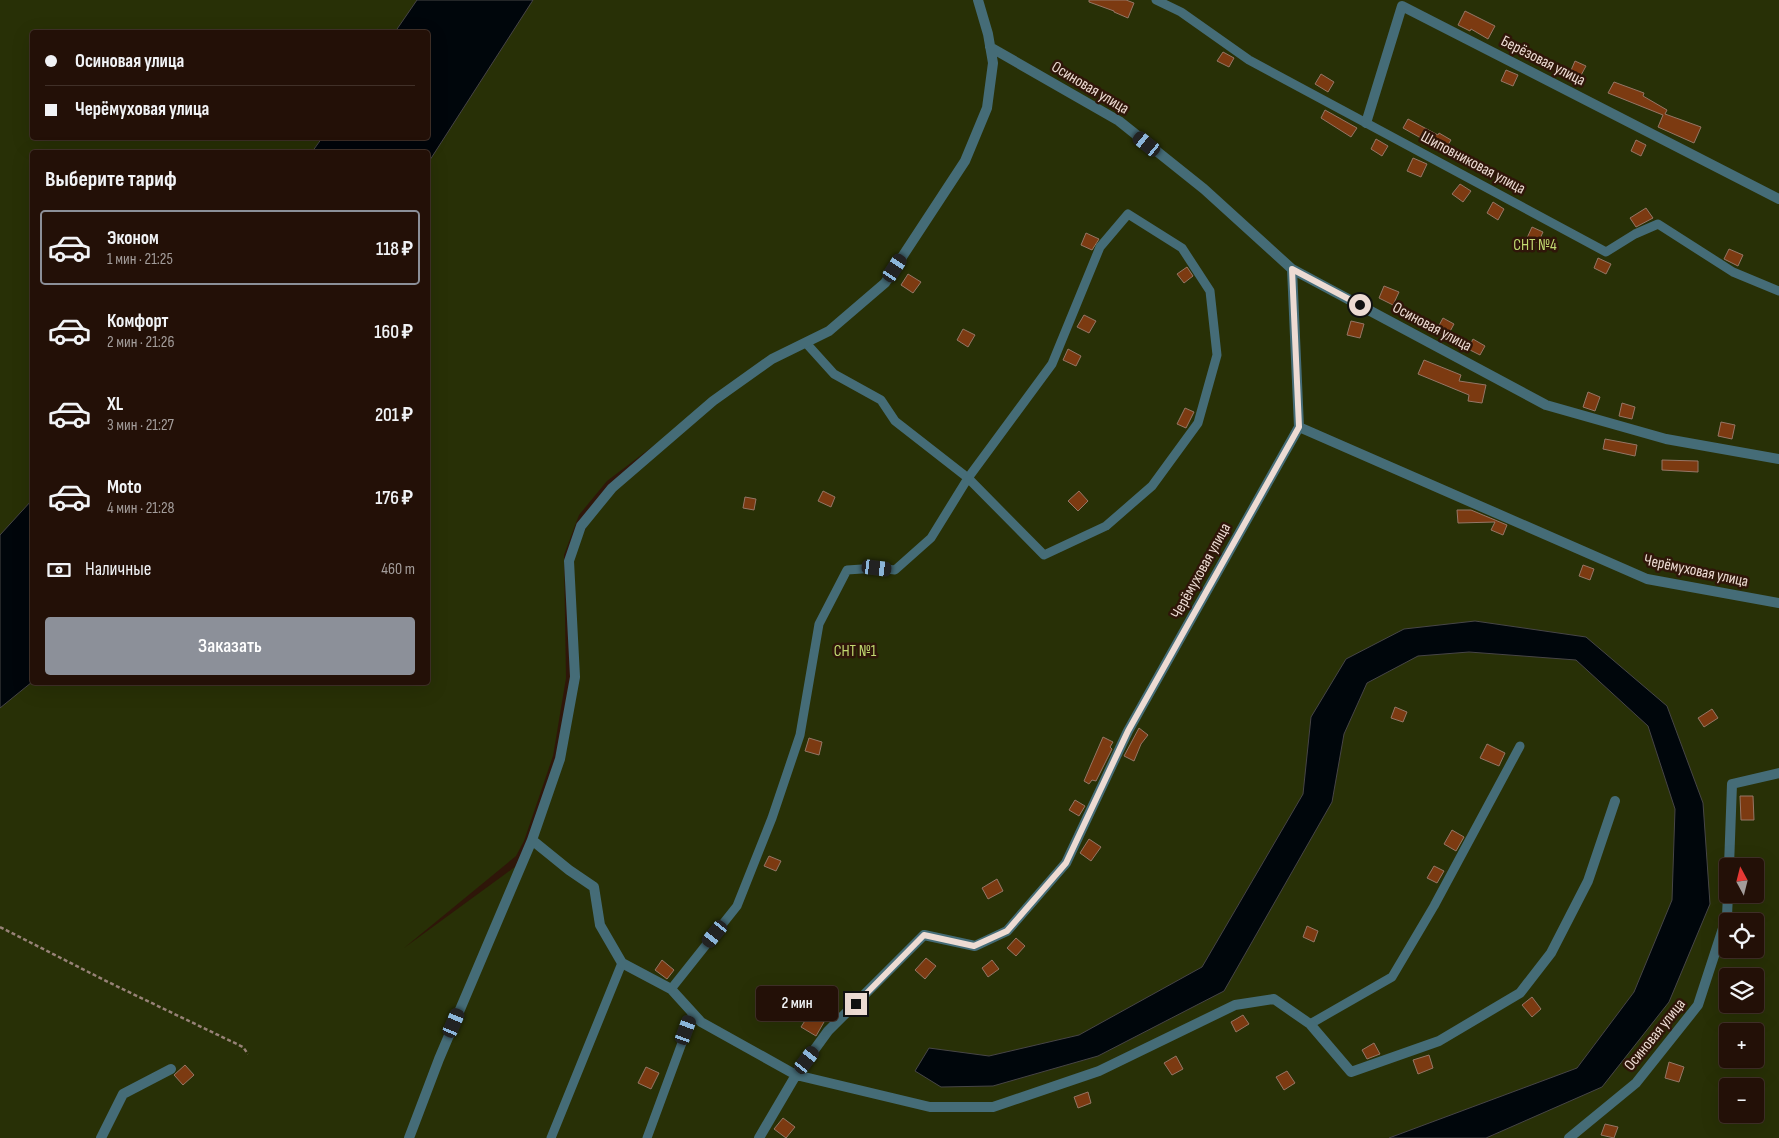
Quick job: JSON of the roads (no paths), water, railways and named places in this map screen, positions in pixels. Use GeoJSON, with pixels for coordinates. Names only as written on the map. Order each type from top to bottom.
{"type":"FeatureCollection","features":[{"type":"Feature","properties":{"kind":"street"},"geometry":{"type":"LineString","coordinates":[[409,1138],[439,1059],[532,840],[560,759],[575,678],[569,560],[581,526],[612,488],[713,401],[772,359],[829,331],[885,283],[965,161],[987,108],[992,63],[988,34],[978,0]]}},
{"type":"Feature","properties":{"kind":"street","name":"Берёзовая улица"},"geometry":{"type":"LineString","coordinates":[[1366,123],[1402,3],[1779,199]]}},
{"type":"Feature","properties":{"kind":"street","name":"Осиновая улица"},"geometry":{"type":"LineString","coordinates":[[990,47],[1119,121],[1204,189],[1292,269],[1546,405],[1666,439],[1779,459]]}},
{"type":"Feature","properties":{"kind":"street"},"geometry":{"type":"LineString","coordinates":[[1292,269],[1299,427]]}},
{"type":"Feature","properties":{"kind":"street","name":"Черёмуховая улица"},"geometry":{"type":"LineString","coordinates":[[796,1074],[828,1031],[924,935],[974,946],[1007,931],[1066,863],[1128,731],[1299,427],[1647,579],[1779,604]]}},
{"type":"Feature","properties":{"kind":"street"},"geometry":{"type":"LineString","coordinates":[[1729,858],[1732,784],[1779,773]]}},
{"type":"Feature","properties":{"kind":"street"},"geometry":{"type":"LineString","coordinates":[[532,840],[569,870],[594,887],[600,925],[622,963],[671,989],[701,1022],[796,1074],[930,1107],[992,1107],[1099,1071],[1235,1005],[1274,999],[1310,1024],[1351,1072],[1439,1042],[1520,993],[1551,953],[1588,881],[1615,801]]}},
{"type":"Feature","properties":{"kind":"street","name":"Осиновая улица"},"geometry":{"type":"LineString","coordinates":[[1569,1138],[1582,1133],[1636,1083],[1698,1005],[1727,916],[1728,903]]}},
{"type":"Feature","properties":{"kind":"street"},"geometry":{"type":"LineString","coordinates":[[102,1138],[123,1094],[171,1069]]}},
{"type":"Feature","properties":{"kind":"street"},"geometry":{"type":"LineString","coordinates":[[759,1138],[796,1074]]}},
{"type":"Feature","properties":{"kind":"lane","name":"Шиповниковая улица"},"geometry":{"type":"LineString","coordinates":[[1156,0],[1181,12],[1249,60],[1606,252],[1634,234],[1658,224],[1733,272],[1779,291]]}},
{"type":"Feature","properties":{"kind":"lane"},"geometry":{"type":"LineString","coordinates":[[671,989],[737,906],[772,818],[800,735],[819,624],[847,570],[877,568],[895,570],[932,538],[968,478],[1052,364],[1100,248],[1128,214],[1182,248],[1210,292],[1217,355],[1198,423],[1152,486],[1106,526],[1044,555],[968,478],[895,421],[881,400],[834,374],[806,343]]}},
{"type":"Feature","properties":{"kind":"lane"},"geometry":{"type":"LineString","coordinates":[[1310,1024],[1392,977],[1434,906],[1520,746]]}},
{"type":"Feature","properties":{"kind":"lane"},"geometry":{"type":"LineString","coordinates":[[551,1138],[622,963]]}},
{"type":"Feature","properties":{"kind":"lane"},"geometry":{"type":"LineString","coordinates":[[647,1138],[693,1012]]}},
{"type":"Feature","properties":{"kind":"park label","name":"СНТ №4"},"geometry":{"type":"Point","coordinates":[1535,245]}},
{"type":"Feature","properties":{"kind":"park label","name":"СНТ №1"},"geometry":{"type":"Point","coordinates":[855,651]}}]}
